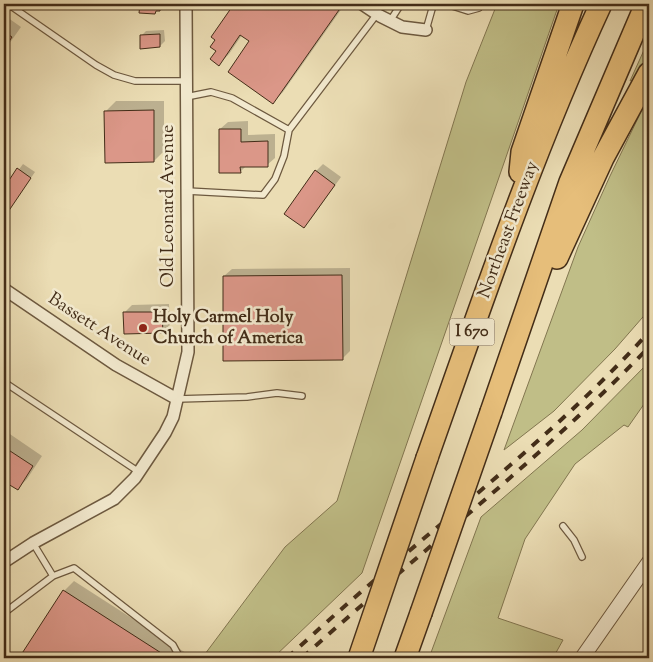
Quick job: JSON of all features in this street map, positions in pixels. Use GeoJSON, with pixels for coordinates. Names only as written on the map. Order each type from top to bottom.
{"type":"FeatureCollection","features":[{"type":"Feature","properties":{"kind":"highway"},"geometry":{"type":"LineString","coordinates":[[516,206],[522,152],[573,4]]}},
{"type":"Feature","properties":{"kind":"highway","name":"Northeast Freeway"},"geometry":{"type":"LineString","coordinates":[[358,658],[516,206],[601,4]]}},
{"type":"Feature","properties":{"kind":"highway","name":"I 670"},"geometry":{"type":"LineString","coordinates":[[405,658],[570,182],[646,4]]}},
{"type":"Feature","properties":{"kind":"highway"},"geometry":{"type":"LineString","coordinates":[[491,412],[565,240],[604,158],[649,73]]}},
{"type":"Feature","properties":{"kind":"street","name":"Old Leonard Avenue"},"geometry":{"type":"LineString","coordinates":[[4,562],[33,543],[114,499],[139,472],[173,416],[188,352],[186,4]]}},
{"type":"Feature","properties":{"kind":"street"},"geometry":{"type":"LineString","coordinates":[[362,4],[402,28],[426,30]]}},
{"type":"Feature","properties":{"kind":"street","name":"Bassett Avenue"},"geometry":{"type":"LineString","coordinates":[[4,289],[116,364],[177,399]]}},
{"type":"Feature","properties":{"kind":"street"},"geometry":{"type":"LineString","coordinates":[[582,658],[649,562]]}},
{"type":"Feature","properties":{"kind":"lane"},"geometry":{"type":"LineString","coordinates":[[8,4],[114,75],[135,81],[186,81]]}},
{"type":"Feature","properties":{"kind":"lane"},"geometry":{"type":"LineString","coordinates":[[390,21],[401,4]]}},
{"type":"Feature","properties":{"kind":"lane"},"geometry":{"type":"LineString","coordinates":[[426,30],[435,4]]}},
{"type":"Feature","properties":{"kind":"lane"},"geometry":{"type":"LineString","coordinates":[[446,4],[468,11],[479,8],[480,4]]}},
{"type":"Feature","properties":{"kind":"lane"},"geometry":{"type":"LineString","coordinates":[[187,191],[263,195],[276,179],[284,156],[289,130],[377,14]]}},
{"type":"Feature","properties":{"kind":"lane"},"geometry":{"type":"LineString","coordinates":[[186,97],[211,92],[232,98],[289,130]]}},
{"type":"Feature","properties":{"kind":"lane"},"geometry":{"type":"LineString","coordinates":[[4,382],[139,472]]}},
{"type":"Feature","properties":{"kind":"lane"},"geometry":{"type":"LineString","coordinates":[[177,399],[247,397],[276,393],[302,396]]}},
{"type":"Feature","properties":{"kind":"lane"},"geometry":{"type":"LineString","coordinates":[[563,526],[574,540],[582,556]]}},
{"type":"Feature","properties":{"kind":"lane"},"geometry":{"type":"LineString","coordinates":[[33,543],[53,576]]}},
{"type":"Feature","properties":{"kind":"lane"},"geometry":{"type":"LineString","coordinates":[[4,613],[53,576],[74,568],[173,645],[180,658]]}},
{"type":"Feature","properties":{"kind":"shaded area"},"geometry":{"type":"Polygon","coordinates":[[[497,4],[559,4],[362,573],[273,658],[202,658],[285,547],[337,501],[466,82],[497,4]]]}},
{"type":"Feature","properties":{"kind":"shaded area"},"geometry":{"type":"Polygon","coordinates":[[[649,39],[648,59],[645,69],[637,78],[630,81],[649,39]]]}},
{"type":"Feature","properties":{"kind":"shaded area"},"geometry":{"type":"Polygon","coordinates":[[[649,99],[649,310],[615,349],[554,411],[504,450],[578,247],[610,176],[649,99]]]}},
{"type":"Feature","properties":{"kind":"shaded area"},"geometry":{"type":"Polygon","coordinates":[[[649,362],[649,397],[628,427],[624,425],[575,464],[525,539],[498,618],[563,640],[553,658],[429,658],[481,517],[582,430],[649,362]]]}},
{"type":"Feature","properties":{"kind":"building"},"geometry":{"type":"Polygon","coordinates":[[[140,4],[160,4],[160,11],[156,11],[155,14],[139,13],[140,4]]]}},
{"type":"Feature","properties":{"kind":"building"},"geometry":{"type":"Polygon","coordinates":[[[234,4],[330,4],[339,10],[273,104],[228,72],[249,41],[240,35],[219,66],[210,59],[216,51],[210,47],[215,40],[211,37],[234,4]]]}},
{"type":"Feature","properties":{"kind":"building"},"geometry":{"type":"Polygon","coordinates":[[[4,32],[12,37],[4,49],[4,32]]]}},
{"type":"Feature","properties":{"kind":"building"},"geometry":{"type":"Polygon","coordinates":[[[160,34],[160,47],[140,49],[140,35],[160,34]]]}},
{"type":"Feature","properties":{"kind":"building"},"geometry":{"type":"Polygon","coordinates":[[[154,110],[154,162],[105,163],[104,111],[154,110]]]}},
{"type":"Feature","properties":{"kind":"building"},"geometry":{"type":"Polygon","coordinates":[[[219,129],[241,129],[241,142],[268,141],[268,167],[240,167],[241,173],[219,173],[219,129]]]}},
{"type":"Feature","properties":{"kind":"building"},"geometry":{"type":"Polygon","coordinates":[[[17,168],[31,178],[8,212],[4,209],[6,201],[4,200],[4,188],[17,168]]]}},
{"type":"Feature","properties":{"kind":"building"},"geometry":{"type":"Polygon","coordinates":[[[315,170],[335,185],[304,228],[284,214],[315,170]]]}},
{"type":"Feature","properties":{"kind":"building"},"geometry":{"type":"Polygon","coordinates":[[[342,275],[343,360],[223,361],[223,276],[342,275]]]}},
{"type":"Feature","properties":{"kind":"building","name":"Holy Carmel Holy Church of America"},"geometry":{"type":"Polygon","coordinates":[[[123,312],[162,312],[163,333],[124,334],[123,312]]]}},
{"type":"Feature","properties":{"kind":"building"},"geometry":{"type":"Polygon","coordinates":[[[4,447],[33,466],[18,490],[8,484],[4,490],[4,447]]]}},
{"type":"Feature","properties":{"kind":"building"},"geometry":{"type":"Polygon","coordinates":[[[63,590],[169,658],[19,658],[63,590]]]}},
{"type":"Feature","properties":{"kind":"railway"},"geometry":{"type":"LineString","coordinates":[[287,658],[543,436],[615,368],[649,332]]}},
{"type":"Feature","properties":{"kind":"railway"},"geometry":{"type":"LineString","coordinates":[[302,658],[522,467],[608,388],[649,347]]}},
{"type":"Feature","properties":{"kind":"place","name":"Holy Carmel Holy Church of America"},"geometry":{"type":"Point","coordinates":[143,328]}}]}
